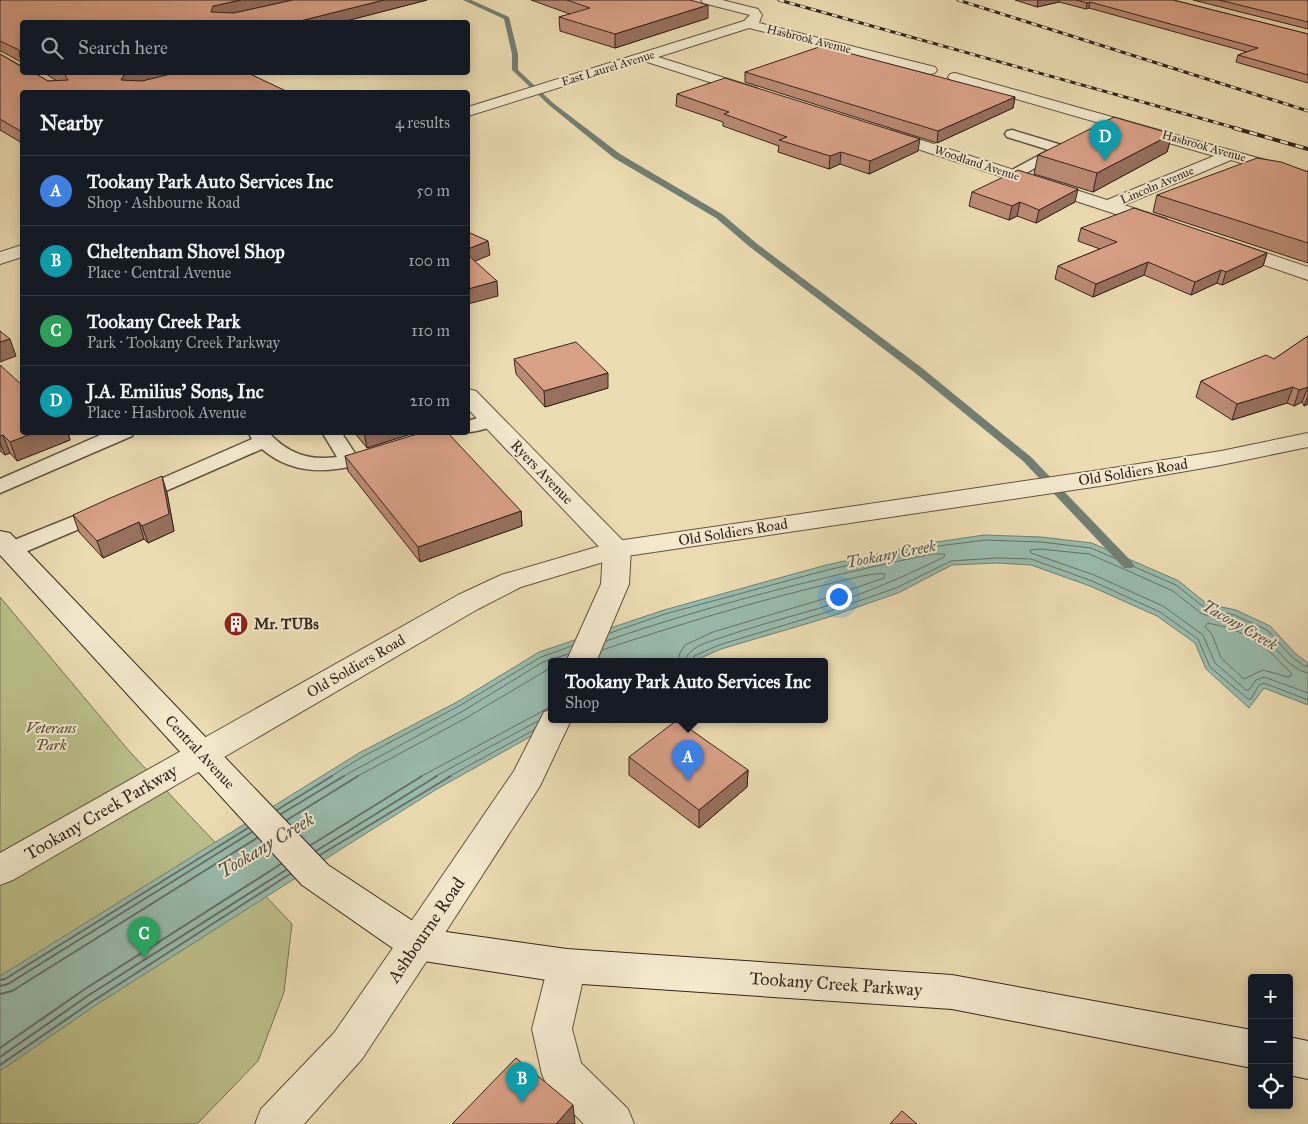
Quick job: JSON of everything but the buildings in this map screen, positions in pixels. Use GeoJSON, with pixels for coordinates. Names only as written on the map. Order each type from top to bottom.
{"type":"FeatureCollection","features":[{"type":"Feature","properties":{"kind":"street","name":"Hasbrook Avenue"},"geometry":{"type":"LineString","coordinates":[[707,0],[754,12],[756,15],[754,20],[749,24]]}},
{"type":"Feature","properties":{"kind":"street","name":"Hasbrook Avenue"},"geometry":{"type":"LineString","coordinates":[[749,24],[930,70]]}},
{"type":"Feature","properties":{"kind":"street","name":"East Laurel Avenue"},"geometry":{"type":"LineString","coordinates":[[470,111],[749,24]]}},
{"type":"Feature","properties":{"kind":"street"},"geometry":{"type":"LineString","coordinates":[[644,57],[768,96]]}},
{"type":"Feature","properties":{"kind":"street","name":"Hasbrook Avenue"},"geometry":{"type":"LineString","coordinates":[[955,78],[1232,154],[1308,177]]}},
{"type":"Feature","properties":{"kind":"street","name":"Woodland Avenue"},"geometry":{"type":"LineString","coordinates":[[872,130],[1109,205],[1178,229]]}},
{"type":"Feature","properties":{"kind":"street","name":"Lincoln Avenue"},"geometry":{"type":"LineString","coordinates":[[1109,205],[1232,154]]}},
{"type":"Feature","properties":{"kind":"street"},"geometry":{"type":"LineString","coordinates":[[1215,242],[1308,274]]}},
{"type":"Feature","properties":{"kind":"street"},"geometry":{"type":"LineString","coordinates":[[0,258],[20,252]]}},
{"type":"Feature","properties":{"kind":"street","name":"Ryers Avenue"},"geometry":{"type":"LineString","coordinates":[[470,401],[479,423],[617,549]]}},
{"type":"Feature","properties":{"kind":"street","name":"Old Soldiers Road"},"geometry":{"type":"LineString","coordinates":[[202,755],[468,602],[511,581],[617,549],[1100,478],[1221,458],[1308,440]]}},
{"type":"Feature","properties":{"kind":"street","name":"Central Avenue"},"geometry":{"type":"LineString","coordinates":[[5,545],[315,875],[417,944]]}},
{"type":"Feature","properties":{"kind":"street"},"geometry":{"type":"LineString","coordinates":[[583,658],[616,584],[617,549]]}},
{"type":"Feature","properties":{"kind":"street","name":"Ashbourne Road"},"geometry":{"type":"LineString","coordinates":[[276,1124],[348,1046],[528,777],[553,723]]}},
{"type":"Feature","properties":{"kind":"street","name":"Tookany Creek Parkway"},"geometry":{"type":"LineString","coordinates":[[0,870],[202,755]]}},
{"type":"Feature","properties":{"kind":"street","name":"Tookany Creek Parkway"},"geometry":{"type":"LineString","coordinates":[[417,944],[567,966],[952,992],[1248,1048]]}},
{"type":"Feature","properties":{"kind":"street"},"geometry":{"type":"LineString","coordinates":[[567,966],[552,1029],[563,1074],[613,1124]]}},
{"type":"Feature","properties":{"kind":"street"},"geometry":{"type":"LineString","coordinates":[[1293,1057],[1308,1060]]}},
{"type":"Feature","properties":{"kind":"lane"},"geometry":{"type":"LineString","coordinates":[[1012,134],[1060,149],[1013,175]]}},
{"type":"Feature","properties":{"kind":"lane"},"geometry":{"type":"LineString","coordinates":[[0,487],[118,435]]}},
{"type":"Feature","properties":{"kind":"lane"},"geometry":{"type":"LineString","coordinates":[[5,545],[260,437],[282,456],[300,464],[338,464],[358,459],[334,435]]}},
{"type":"Feature","properties":{"kind":"green space","name":"Veterans Park"},"geometry":{"type":"Polygon","coordinates":[[[0,597],[129,751],[292,924],[284,992],[258,1061],[197,1124],[0,1124],[0,597]]]}},
{"type":"Feature","properties":{"kind":"water"},"geometry":{"type":"Polygon","coordinates":[[[984,535],[1041,537],[1092,543],[1179,581],[1207,604],[1236,610],[1270,626],[1295,653],[1308,663],[1308,705],[1264,688],[1249,708],[1206,669],[1195,643],[1157,616],[1090,586],[1031,565],[997,563],[952,565],[898,593],[826,618],[721,649],[701,658],[548,658],[548,723],[559,723],[535,734],[437,789],[96,1005],[0,1071],[0,976],[359,753],[457,702],[539,652],[664,610],[826,565],[930,543],[984,535]]]}},
{"type":"Feature","properties":{"kind":"waterway"},"geometry":{"type":"LineString","coordinates":[[466,0],[507,18],[515,54],[515,70],[551,104],[617,156],[719,216],[753,245],[918,370],[1027,459],[1128,565]]}},
{"type":"Feature","properties":{"kind":"railway"},"geometry":{"type":"LineString","coordinates":[[779,0],[1239,129]]}},
{"type":"Feature","properties":{"kind":"railway"},"geometry":{"type":"LineString","coordinates":[[958,0],[1308,111]]}},
{"type":"Feature","properties":{"kind":"railway"},"geometry":{"type":"LineString","coordinates":[[1234,128],[1308,149]]}},
{"type":"Feature","properties":{"kind":"place","name":"J.A. Emilius' Sons, Inc"},"geometry":{"type":"Point","coordinates":[1105,161]}},
{"type":"Feature","properties":{"kind":"place","name":"Mr. TUBs"},"geometry":{"type":"Point","coordinates":[236,624]}},
{"type":"Feature","properties":{"kind":"place","name":"Tookany Park Auto Services Inc"},"geometry":{"type":"Point","coordinates":[688,781]}},
{"type":"Feature","properties":{"kind":"place","name":"Tookany Creek Park"},"geometry":{"type":"Point","coordinates":[144,958]}},
{"type":"Feature","properties":{"kind":"place","name":"Cheltenham Shovel Shop"},"geometry":{"type":"Point","coordinates":[522,1103]}},
{"type":"Feature","properties":{"kind":"water label","name":"Tookany Creek"},"geometry":{"type":"Point","coordinates":[891,554]}},
{"type":"Feature","properties":{"kind":"water label","name":"Tacony Creek"},"geometry":{"type":"Point","coordinates":[1240,625]}},
{"type":"Feature","properties":{"kind":"water label","name":"Tookany Creek"},"geometry":{"type":"Point","coordinates":[266,845]}}]}
